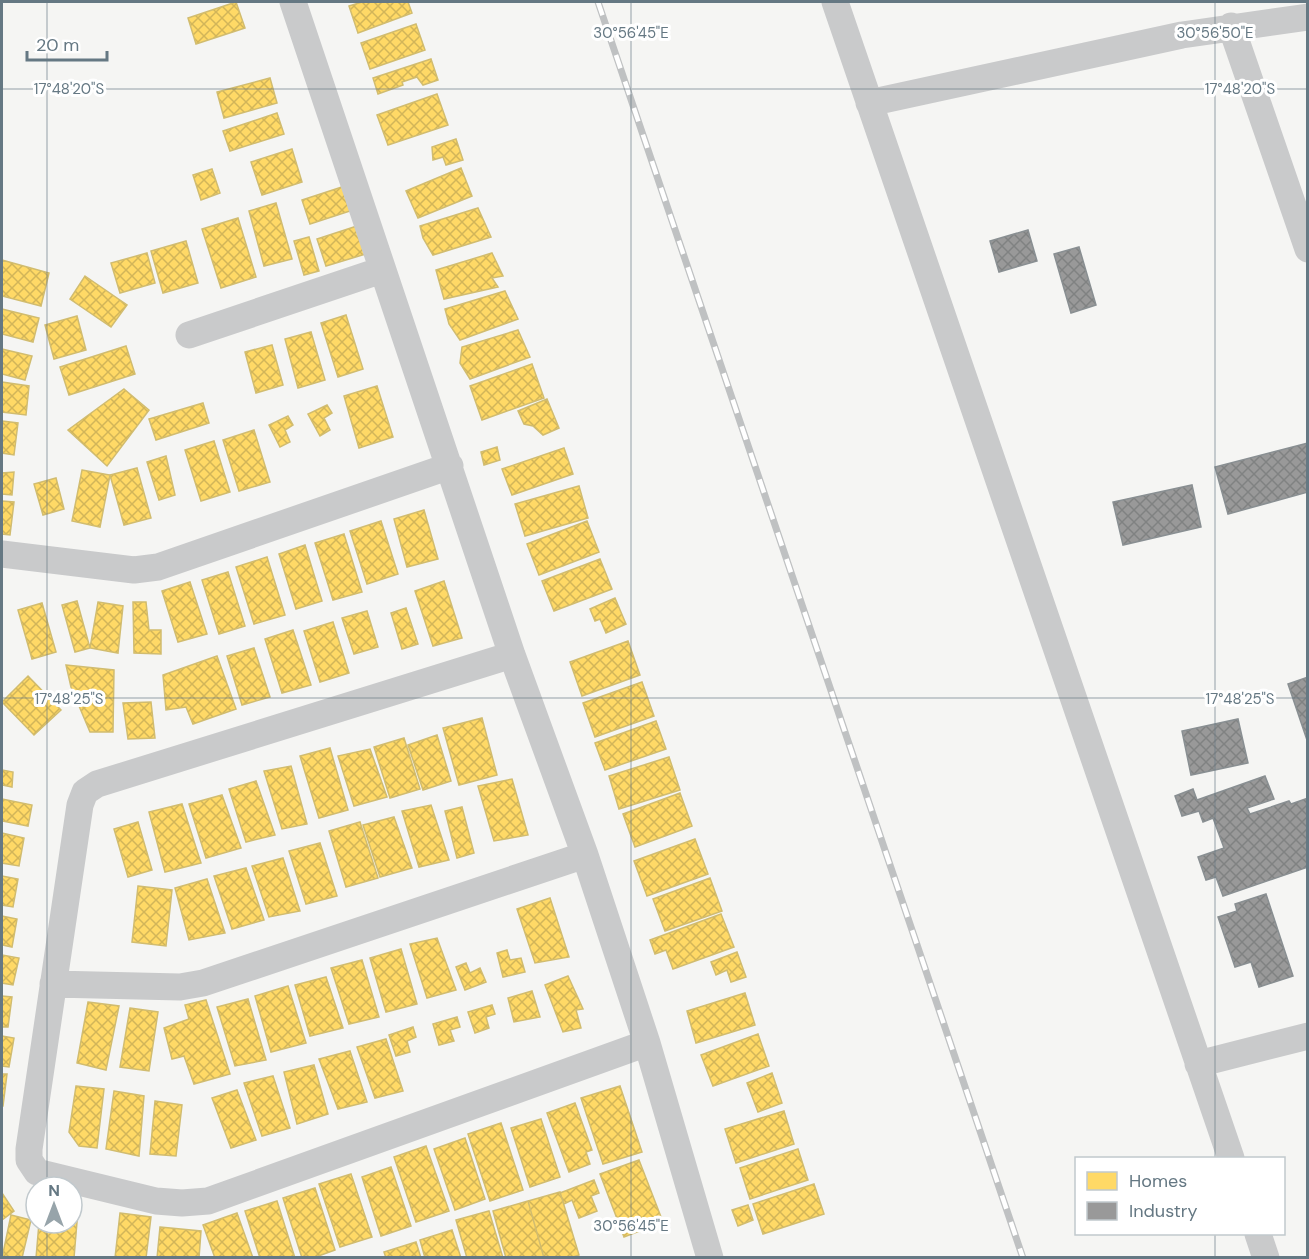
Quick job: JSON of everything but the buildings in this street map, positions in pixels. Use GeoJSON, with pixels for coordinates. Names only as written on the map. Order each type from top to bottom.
{"type":"FeatureCollection","features":[{"type":"Feature","properties":{"kind":"street"},"geometry":{"type":"LineString","coordinates":[[293,2],[512,655],[585,855],[647,1043],[710,1257]]}},
{"type":"Feature","properties":{"kind":"street"},"geometry":{"type":"LineString","coordinates":[[836,2],[1231,1157]]}},
{"type":"Feature","properties":{"kind":"street"},"geometry":{"type":"LineString","coordinates":[[869,103],[1182,34],[1308,16]]}},
{"type":"Feature","properties":{"kind":"street"},"geometry":{"type":"LineString","coordinates":[[1232,26],[1308,249]]}},
{"type":"Feature","properties":{"kind":"street"},"geometry":{"type":"LineString","coordinates":[[189,335],[382,270]]}},
{"type":"Feature","properties":{"kind":"street"},"geometry":{"type":"LineString","coordinates":[[2,554],[134,570],[158,567],[450,466]]}},
{"type":"Feature","properties":{"kind":"street"},"geometry":{"type":"LineString","coordinates":[[512,655],[97,784],[85,792],[80,805],[29,1160],[37,1172],[156,1201],[182,1203],[208,1201],[647,1043]]}},
{"type":"Feature","properties":{"kind":"street"},"geometry":{"type":"LineString","coordinates":[[53,984],[180,987],[204,983],[585,855]]}},
{"type":"Feature","properties":{"kind":"street"},"geometry":{"type":"LineString","coordinates":[[1198,1064],[1308,1036]]}},
{"type":"Feature","properties":{"kind":"street"},"geometry":{"type":"LineString","coordinates":[[1259,1235],[1266,1257]]}},
{"type":"Feature","properties":{"kind":"railway"},"geometry":{"type":"LineString","coordinates":[[598,2],[1023,1258]]}}]}
